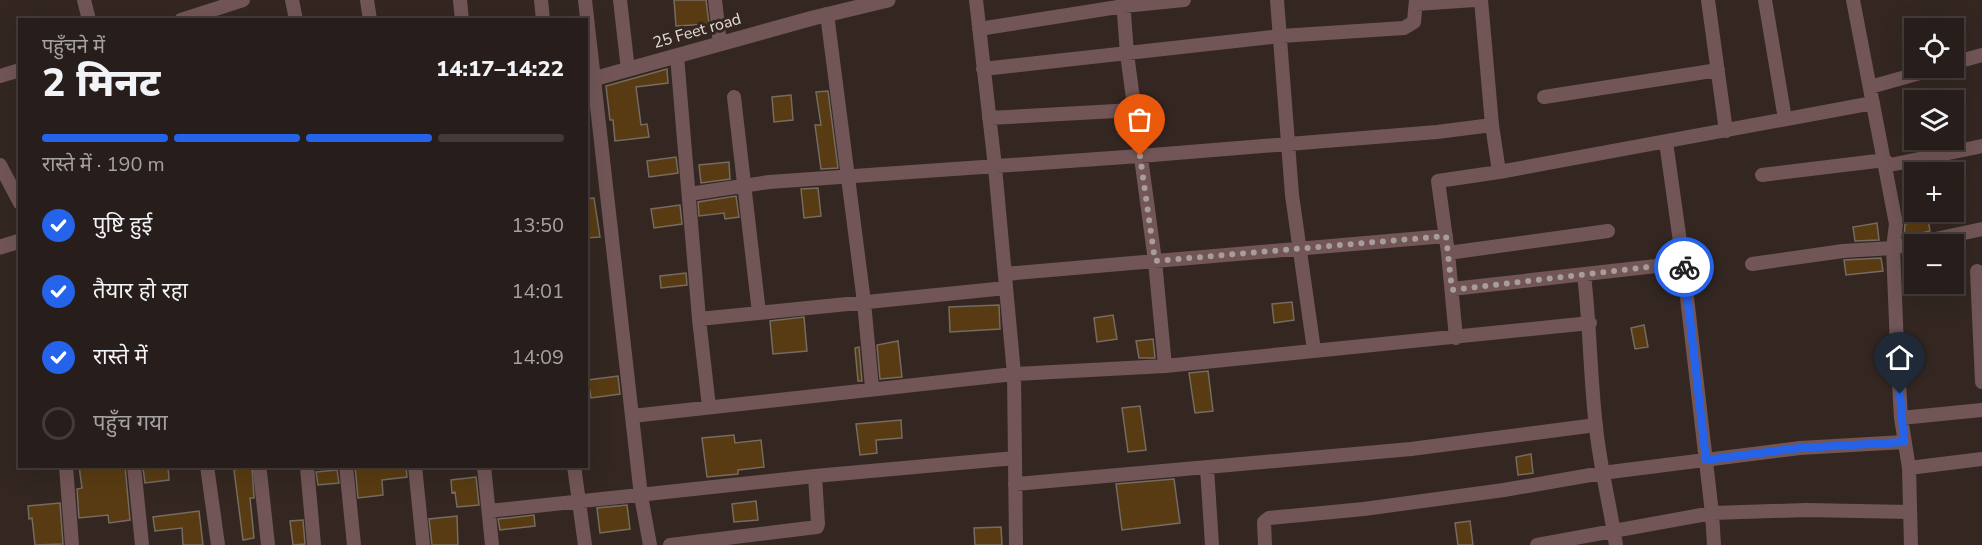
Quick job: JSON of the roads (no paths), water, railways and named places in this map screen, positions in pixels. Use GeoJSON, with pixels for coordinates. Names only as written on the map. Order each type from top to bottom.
{"type":"FeatureCollection","features":[{"type":"Feature","properties":{"kind":"street"},"geometry":{"type":"LineString","coordinates":[[84,0],[88,18]]}},
{"type":"Feature","properties":{"kind":"street"},"geometry":{"type":"LineString","coordinates":[[187,18],[243,0]]}},
{"type":"Feature","properties":{"kind":"street"},"geometry":{"type":"LineString","coordinates":[[292,0],[296,18]]}},
{"type":"Feature","properties":{"kind":"street"},"geometry":{"type":"LineString","coordinates":[[367,0],[370,18]]}},
{"type":"Feature","properties":{"kind":"street"},"geometry":{"type":"LineString","coordinates":[[460,0],[462,18]]}},
{"type":"Feature","properties":{"kind":"street"},"geometry":{"type":"LineString","coordinates":[[541,0],[543,18]]}},
{"type":"Feature","properties":{"kind":"street"},"geometry":{"type":"LineString","coordinates":[[585,0],[586,18]]}},
{"type":"Feature","properties":{"kind":"street"},"geometry":{"type":"LineString","coordinates":[[620,0],[628,70]]}},
{"type":"Feature","properties":{"kind":"street"},"geometry":{"type":"LineString","coordinates":[[715,0],[720,44]]}},
{"type":"Feature","properties":{"kind":"street","name":"25 Feet road"},"geometry":{"type":"LineString","coordinates":[[590,80],[827,14],[888,0]]}},
{"type":"Feature","properties":{"kind":"street"},"geometry":{"type":"LineString","coordinates":[[976,0],[995,167],[1014,374],[1016,545]]}},
{"type":"Feature","properties":{"kind":"street"},"geometry":{"type":"LineString","coordinates":[[979,29],[1123,3],[1184,0]]}},
{"type":"Feature","properties":{"kind":"street"},"geometry":{"type":"LineString","coordinates":[[1277,0],[1292,195],[1314,350]]}},
{"type":"Feature","properties":{"kind":"street"},"geometry":{"type":"LineString","coordinates":[[983,69],[1281,36],[1404,28],[1414,22],[1416,2],[1475,0]]}},
{"type":"Feature","properties":{"kind":"street"},"geometry":{"type":"LineString","coordinates":[[1481,0],[1492,125],[1499,172]]}},
{"type":"Feature","properties":{"kind":"street"},"geometry":{"type":"LineString","coordinates":[[1708,0],[1726,131]]}},
{"type":"Feature","properties":{"kind":"street"},"geometry":{"type":"LineString","coordinates":[[1765,0],[1785,119]]}},
{"type":"Feature","properties":{"kind":"street"},"geometry":{"type":"LineString","coordinates":[[1853,0],[1896,224],[1893,248],[1901,418],[1909,468],[1911,545]]}},
{"type":"Feature","properties":{"kind":"street"},"geometry":{"type":"LineString","coordinates":[[1123,3],[1127,54],[1155,261],[1165,366]]}},
{"type":"Feature","properties":{"kind":"street"},"geometry":{"type":"LineString","coordinates":[[827,14],[864,302],[872,388]]}},
{"type":"Feature","properties":{"kind":"street"},"geometry":{"type":"LineString","coordinates":[[588,48],[641,496],[650,545]]}},
{"type":"Feature","properties":{"kind":"street"},"geometry":{"type":"LineString","coordinates":[[1964,60],[1982,55]]}},
{"type":"Feature","properties":{"kind":"street"},"geometry":{"type":"LineString","coordinates":[[677,56],[699,319],[709,407]]}},
{"type":"Feature","properties":{"kind":"street"},"geometry":{"type":"LineString","coordinates":[[1544,97],[1718,70]]}},
{"type":"Feature","properties":{"kind":"street"},"geometry":{"type":"LineString","coordinates":[[0,76],[18,71]]}},
{"type":"Feature","properties":{"kind":"street"},"geometry":{"type":"LineString","coordinates":[[1870,87],[1904,78]]}},
{"type":"Feature","properties":{"kind":"street"},"geometry":{"type":"LineString","coordinates":[[734,97],[759,313]]}},
{"type":"Feature","properties":{"kind":"street"},"geometry":{"type":"LineString","coordinates":[[1456,338],[1438,181],[1499,172],[1873,103]]}},
{"type":"Feature","properties":{"kind":"street"},"geometry":{"type":"LineString","coordinates":[[989,118],[1134,110]]}},
{"type":"Feature","properties":{"kind":"street"},"geometry":{"type":"LineString","coordinates":[[690,194],[745,188],[770,182],[1140,156],[1437,132],[1492,125]]}},
{"type":"Feature","properties":{"kind":"street"},"geometry":{"type":"LineString","coordinates":[[1666,142],[1683,263],[1714,545]]}},
{"type":"Feature","properties":{"kind":"street"},"geometry":{"type":"LineString","coordinates":[[1762,175],[1885,163],[1982,146]]}},
{"type":"Feature","properties":{"kind":"street"},"geometry":{"type":"LineString","coordinates":[[0,165],[18,198]]}},
{"type":"Feature","properties":{"kind":"street"},"geometry":{"type":"LineString","coordinates":[[1752,264],[1843,251],[1893,248],[1982,229]]}},
{"type":"Feature","properties":{"kind":"street"},"geometry":{"type":"LineString","coordinates":[[1448,254],[1608,231]]}},
{"type":"Feature","properties":{"kind":"street"},"geometry":{"type":"LineString","coordinates":[[699,319],[864,302],[1155,261],[1446,236]]}},
{"type":"Feature","properties":{"kind":"street"},"geometry":{"type":"LineString","coordinates":[[0,246],[18,242]]}},
{"type":"Feature","properties":{"kind":"street"},"geometry":{"type":"LineString","coordinates":[[1452,290],[1683,263]]}},
{"type":"Feature","properties":{"kind":"street"},"geometry":{"type":"LineString","coordinates":[[1977,271],[1982,382]]}},
{"type":"Feature","properties":{"kind":"street"},"geometry":{"type":"LineString","coordinates":[[1584,275],[1590,323],[1596,425],[1602,473],[1616,545]]}},
{"type":"Feature","properties":{"kind":"street"},"geometry":{"type":"LineString","coordinates":[[632,416],[1014,374],[1165,366],[1590,323]]}},
{"type":"Feature","properties":{"kind":"street"},"geometry":{"type":"LineString","coordinates":[[1901,418],[1982,410]]}},
{"type":"Feature","properties":{"kind":"street"},"geometry":{"type":"LineString","coordinates":[[1015,484],[1411,449],[1596,425]]}},
{"type":"Feature","properties":{"kind":"street"},"geometry":{"type":"LineString","coordinates":[[1265,545],[1264,522],[1269,518],[1364,509],[1602,473],[1800,448],[1904,442]]}},
{"type":"Feature","properties":{"kind":"street"},"geometry":{"type":"LineString","coordinates":[[489,511],[815,476],[1015,458]]}},
{"type":"Feature","properties":{"kind":"street"},"geometry":{"type":"LineString","coordinates":[[1909,468],[1982,459]]}},
{"type":"Feature","properties":{"kind":"street"},"geometry":{"type":"LineString","coordinates":[[66,468],[72,545]]}},
{"type":"Feature","properties":{"kind":"street"},"geometry":{"type":"LineString","coordinates":[[134,468],[142,545]]}},
{"type":"Feature","properties":{"kind":"street"},"geometry":{"type":"LineString","coordinates":[[207,468],[218,545]]}},
{"type":"Feature","properties":{"kind":"street"},"geometry":{"type":"LineString","coordinates":[[307,468],[314,545]]}},
{"type":"Feature","properties":{"kind":"street"},"geometry":{"type":"LineString","coordinates":[[346,468],[354,545]]}},
{"type":"Feature","properties":{"kind":"street"},"geometry":{"type":"LineString","coordinates":[[415,468],[423,545]]}},
{"type":"Feature","properties":{"kind":"street"},"geometry":{"type":"LineString","coordinates":[[484,468],[492,545]]}},
{"type":"Feature","properties":{"kind":"street"},"geometry":{"type":"LineString","coordinates":[[574,468],[585,545]]}},
{"type":"Feature","properties":{"kind":"street"},"geometry":{"type":"LineString","coordinates":[[1207,468],[1212,545]]}},
{"type":"Feature","properties":{"kind":"street"},"geometry":{"type":"LineString","coordinates":[[260,472],[268,545]]}},
{"type":"Feature","properties":{"kind":"street"},"geometry":{"type":"LineString","coordinates":[[670,545],[817,527],[815,476]]}},
{"type":"Feature","properties":{"kind":"street"},"geometry":{"type":"LineString","coordinates":[[1543,544],[1712,513],[1806,510],[1910,512]]}}]}
